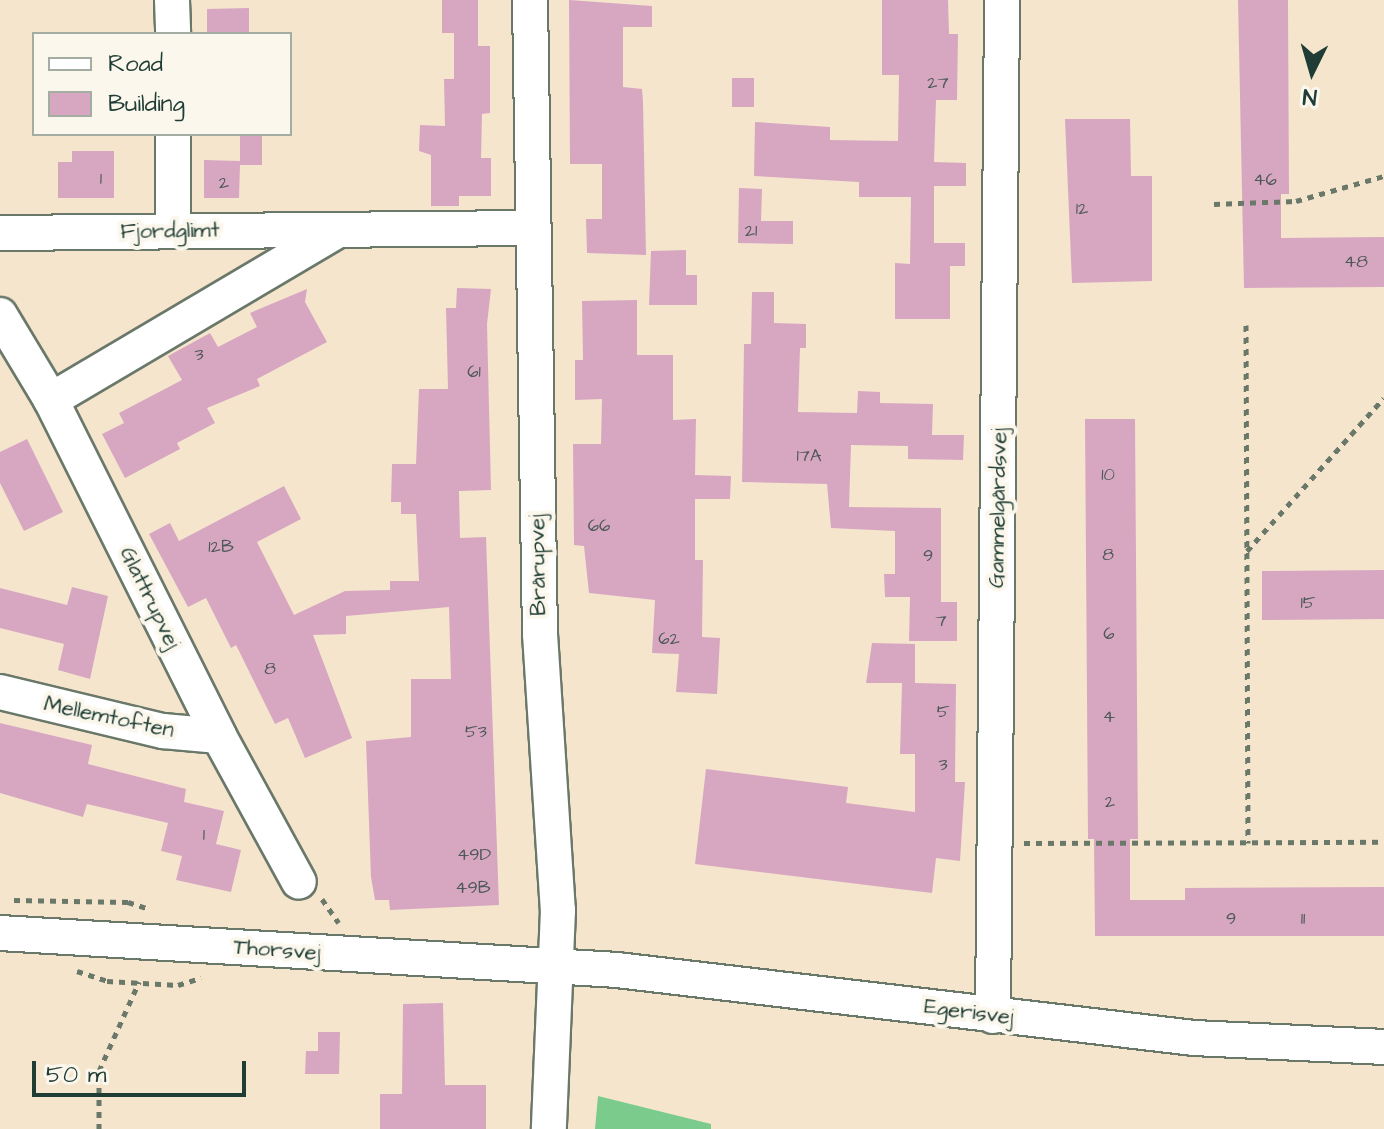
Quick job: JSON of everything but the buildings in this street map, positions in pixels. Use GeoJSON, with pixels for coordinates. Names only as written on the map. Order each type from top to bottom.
{"type":"FeatureCollection","features":[{"type":"Feature","properties":{"kind":"street"},"geometry":{"type":"LineString","coordinates":[[172,0],[173,32]]}},
{"type":"Feature","properties":{"kind":"street","name":"Brårupvej"},"geometry":{"type":"LineString","coordinates":[[530,0],[540,634],[558,910],[549,1129]]}},
{"type":"Feature","properties":{"kind":"street","name":"Gammelgårdsvej"},"geometry":{"type":"LineString","coordinates":[[993,1016],[1002,0]]}},
{"type":"Feature","properties":{"kind":"street"},"geometry":{"type":"LineString","coordinates":[[173,136],[173,231]]}},
{"type":"Feature","properties":{"kind":"street","name":"Fjordglimt"},"geometry":{"type":"LineString","coordinates":[[0,233],[533,228]]}},
{"type":"Feature","properties":{"kind":"street","name":"Fjordglimt"},"geometry":{"type":"LineString","coordinates":[[51,400],[340,230]]}},
{"type":"Feature","properties":{"kind":"street","name":"Glattrupvej"},"geometry":{"type":"LineString","coordinates":[[0,315],[51,400],[219,736],[299,882]]}},
{"type":"Feature","properties":{"kind":"street","name":"Mellemtoften"},"geometry":{"type":"LineString","coordinates":[[0,692],[163,731],[219,736]]}},
{"type":"Feature","properties":{"kind":"street","name":"Thorsvej"},"geometry":{"type":"LineString","coordinates":[[0,933],[554,966]]}},
{"type":"Feature","properties":{"kind":"street","name":"Egerisvej"},"geometry":{"type":"LineString","coordinates":[[554,966],[700,978],[1194,1038],[1384,1047]]}},
{"type":"Feature","properties":{"kind":"path"},"geometry":{"type":"LineString","coordinates":[[1214,204],[1296,201],[1384,176]]}},
{"type":"Feature","properties":{"kind":"path"},"geometry":{"type":"LineString","coordinates":[[1246,325],[1248,843]]}},
{"type":"Feature","properties":{"kind":"path"},"geometry":{"type":"LineString","coordinates":[[1247,551],[1384,398]]}},
{"type":"Feature","properties":{"kind":"path"},"geometry":{"type":"LineString","coordinates":[[995,843],[1384,842]]}},
{"type":"Feature","properties":{"kind":"path"},"geometry":{"type":"LineString","coordinates":[[299,882],[314,888],[363,955]]}},
{"type":"Feature","properties":{"kind":"path"},"geometry":{"type":"LineString","coordinates":[[99,1129],[99,1071],[139,982]]}},
{"type":"Feature","properties":{"kind":"green space"},"geometry":{"type":"Polygon","coordinates":[[[598,1096],[711,1124],[711,1129],[595,1129],[598,1096]]]}}]}
